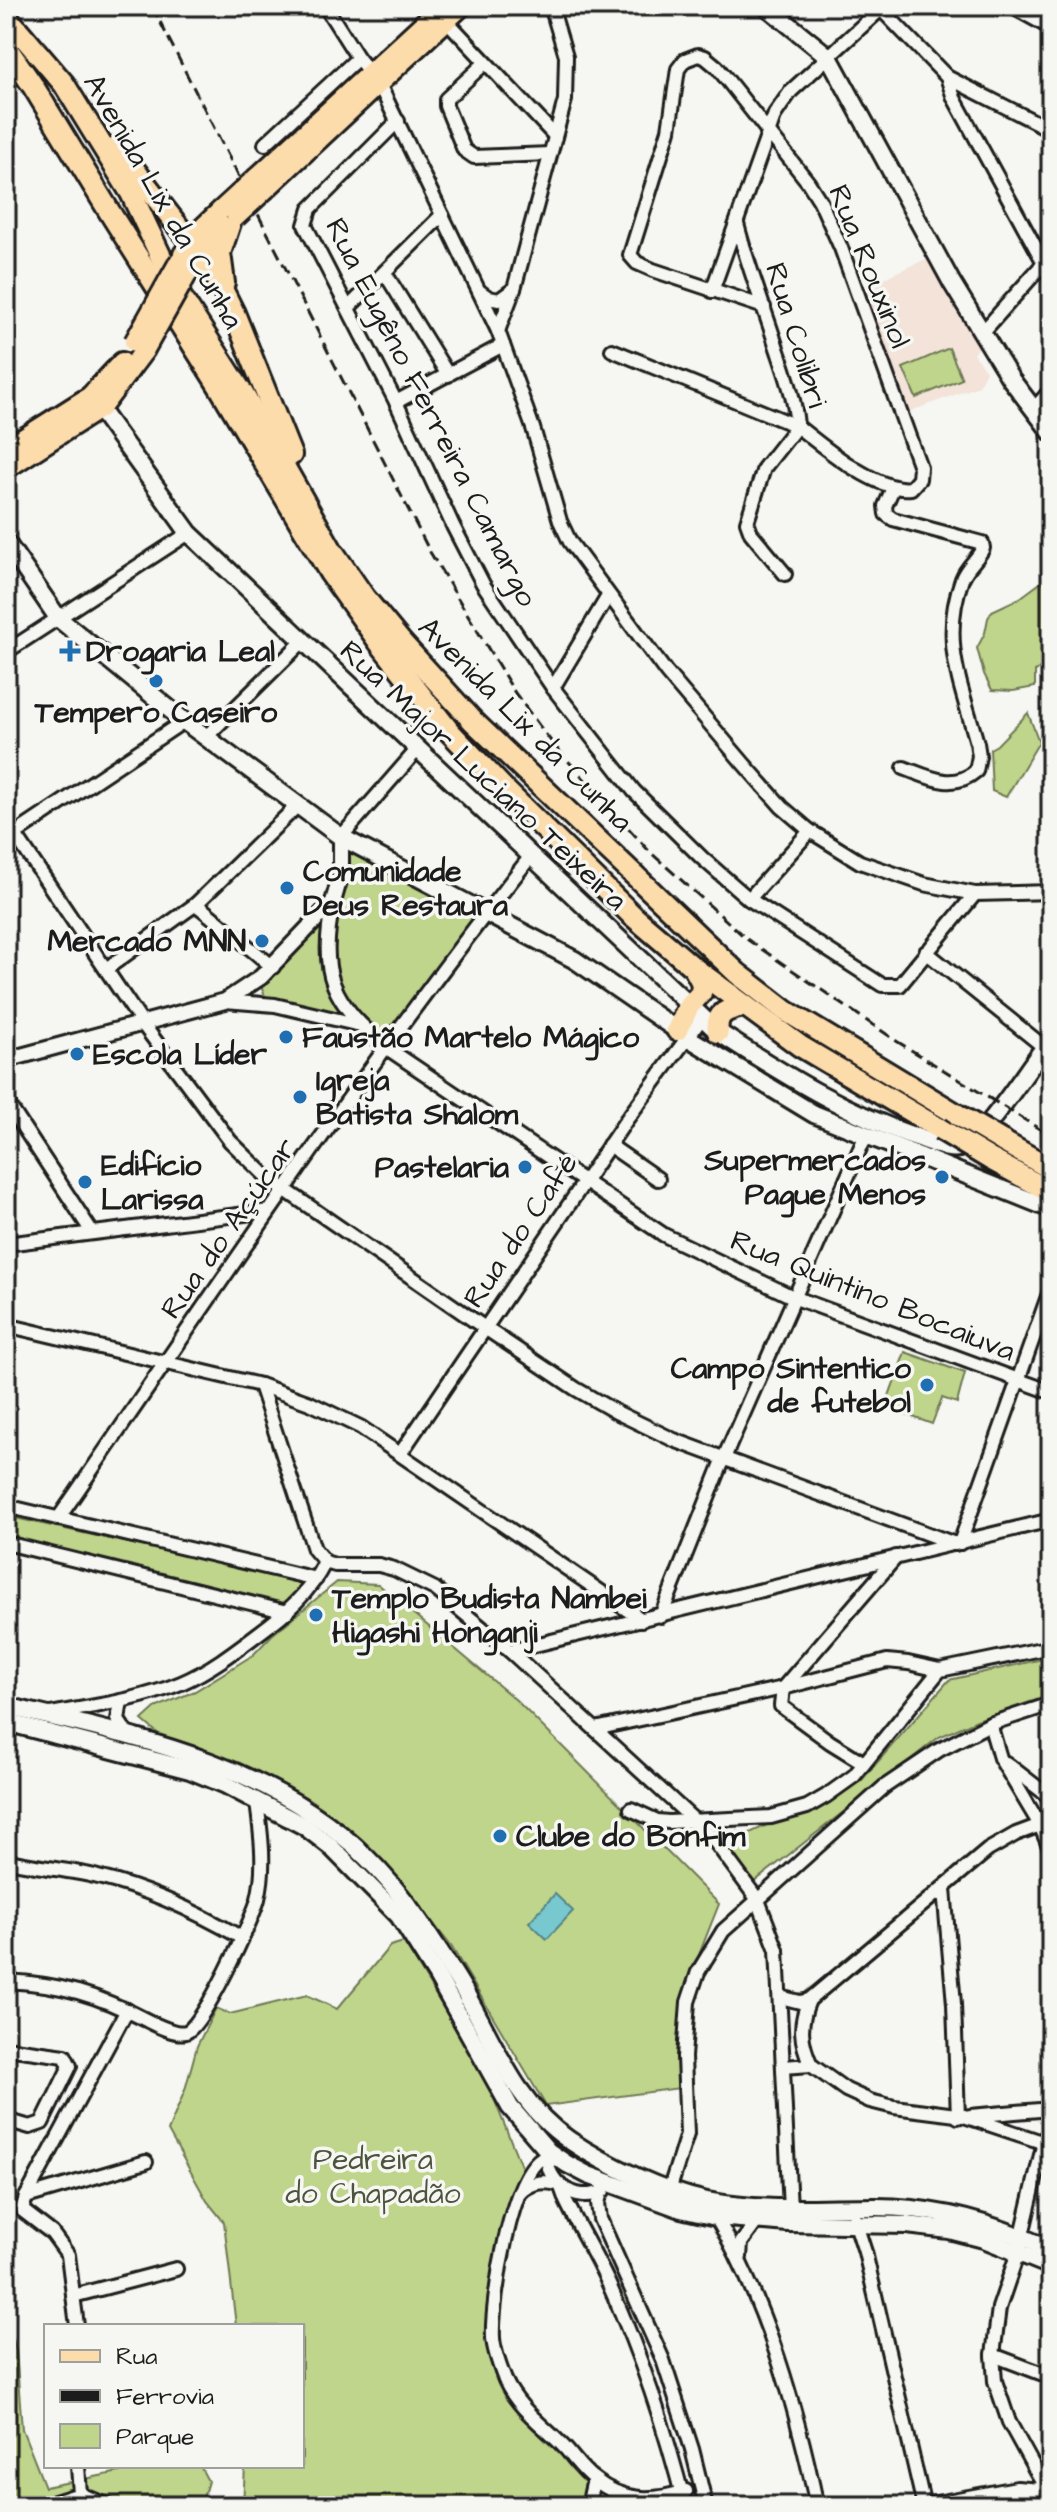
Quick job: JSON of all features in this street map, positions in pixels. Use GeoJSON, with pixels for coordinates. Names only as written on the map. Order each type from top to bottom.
{"type":"FeatureCollection","features":[{"type":"Feature","properties":{"kind":"highway","name":"Avenida Lix da Cunha"},"geometry":{"type":"LineString","coordinates":[[6,16],[64,84],[131,193],[177,291],[243,394],[331,549],[364,597],[444,691],[719,958],[786,1011],[1051,1169]]}},
{"type":"Feature","properties":{"kind":"highway","name":"Avenida Lix da Cunha"},"geometry":{"type":"LineString","coordinates":[[6,47],[212,373],[316,550],[379,642],[472,757],[633,916],[694,968],[800,1046],[1051,1192]]}},
{"type":"Feature","properties":{"kind":"highway"},"geometry":{"type":"LineString","coordinates":[[64,84],[98,123],[190,257],[214,273],[234,313],[290,451],[303,497]]}},
{"type":"Feature","properties":{"kind":"highway"},"geometry":{"type":"LineString","coordinates":[[229,217],[220,264],[234,313]]}},
{"type":"Feature","properties":{"kind":"highway"},"geometry":{"type":"LineString","coordinates":[[694,968],[702,988],[699,997],[703,1018]]}},
{"type":"Feature","properties":{"kind":"highway"},"geometry":{"type":"LineString","coordinates":[[682,1034],[703,1018],[719,1017],[722,1013],[745,1006]]}},
{"type":"Feature","properties":{"kind":"main road"},"geometry":{"type":"LineString","coordinates":[[6,469],[95,402],[139,347],[190,257],[369,72],[444,14],[462,6]]}},
{"type":"Feature","properties":{"kind":"main road"},"geometry":{"type":"LineString","coordinates":[[766,6],[829,57],[982,333],[1010,378],[1051,432]]}},
{"type":"Feature","properties":{"kind":"main road"},"geometry":{"type":"LineString","coordinates":[[6,449],[95,402]]}},
{"type":"Feature","properties":{"kind":"main road","name":"Rua Major Luciano Teixeira"},"geometry":{"type":"LineString","coordinates":[[95,402],[189,533],[703,1018],[793,1081],[842,1107],[896,1130],[944,1147],[960,1149],[991,1120],[1048,1043]]}},
{"type":"Feature","properties":{"kind":"main road"},"geometry":{"type":"LineString","coordinates":[[6,542],[58,618],[184,721],[341,837],[575,960],[682,1034],[814,1114],[1051,1209]]}},
{"type":"Feature","properties":{"kind":"main road","name":"Rua Major Luciano Teixeira"},"geometry":{"type":"LineString","coordinates":[[814,1114],[896,1130]]}},
{"type":"Feature","properties":{"kind":"main road"},"geometry":{"type":"LineString","coordinates":[[6,1706],[179,1751],[260,1782],[306,1809],[366,1856],[394,1888],[458,1980],[530,2106],[569,2140],[608,2162],[642,2179],[704,2200],[854,2216],[877,2224],[949,2230],[1051,2250]]}},
{"type":"Feature","properties":{"kind":"main road"},"geometry":{"type":"LineString","coordinates":[[6,1722],[179,1766],[224,1784],[304,1826],[330,1846],[399,1916],[437,1976],[510,2107],[547,2154],[604,2187],[716,2217],[758,2220],[854,2216],[877,2207],[931,2212],[983,2223],[1051,2266]]}},
{"type":"Feature","properties":{"kind":"main road"},"geometry":{"type":"LineString","coordinates":[[547,2154],[554,2144],[569,2140]]}},
{"type":"Feature","properties":{"kind":"main road"},"geometry":{"type":"LineString","coordinates":[[604,2187],[608,2162]]}},
{"type":"Feature","properties":{"kind":"street"},"geometry":{"type":"LineString","coordinates":[[325,6],[398,121],[498,331],[533,428],[564,531],[608,596],[666,672],[782,807],[810,831],[860,862],[924,884],[975,894],[1051,892]]}},
{"type":"Feature","properties":{"kind":"street"},"geometry":{"type":"LineString","coordinates":[[498,331],[514,289],[565,100],[567,69],[561,32],[551,6]]}},
{"type":"Feature","properties":{"kind":"street"},"geometry":{"type":"LineString","coordinates":[[1011,6],[1051,28]]}},
{"type":"Feature","properties":{"kind":"street"},"geometry":{"type":"LineString","coordinates":[[764,307],[712,291],[767,131],[791,91],[883,8],[947,77],[1051,130]]}},
{"type":"Feature","properties":{"kind":"street"},"geometry":{"type":"LineString","coordinates":[[444,14],[485,63],[555,136]]}},
{"type":"Feature","properties":{"kind":"street","name":"Rua Rouxinol"},"geometry":{"type":"LineString","coordinates":[[712,291],[642,266],[630,254],[663,153],[678,69],[685,60],[698,55],[711,61],[814,191],[841,248],[920,467],[919,479],[911,488]]}},
{"type":"Feature","properties":{"kind":"street"},"geometry":{"type":"LineString","coordinates":[[485,63],[446,99],[464,150],[478,158],[550,154]]}},
{"type":"Feature","properties":{"kind":"street"},"geometry":{"type":"LineString","coordinates":[[265,144],[369,72]]}},
{"type":"Feature","properties":{"kind":"street"},"geometry":{"type":"LineString","coordinates":[[947,77],[954,98],[1048,259],[982,333]]}},
{"type":"Feature","properties":{"kind":"street","name":"Rua Eugêno Ferreira Camargo"},"geometry":{"type":"LineString","coordinates":[[398,121],[310,209],[305,221],[311,240],[396,402],[483,584],[553,688],[634,791],[749,899],[882,985],[900,985],[926,952]]}},
{"type":"Feature","properties":{"kind":"street"},"geometry":{"type":"LineString","coordinates":[[348,308],[442,215]]}},
{"type":"Feature","properties":{"kind":"street","name":"Rua Colibri"},"geometry":{"type":"LineString","coordinates":[[737,224],[794,401],[797,426],[840,458],[893,488],[911,488]]}},
{"type":"Feature","properties":{"kind":"street"},"geometry":{"type":"LineString","coordinates":[[385,273],[448,375]]}},
{"type":"Feature","properties":{"kind":"street"},"geometry":{"type":"LineString","coordinates":[[476,289],[489,298],[499,300],[514,289]]}},
{"type":"Feature","properties":{"kind":"street"},"geometry":{"type":"LineString","coordinates":[[396,402],[503,345]]}},
{"type":"Feature","properties":{"kind":"street"},"geometry":{"type":"LineString","coordinates":[[612,350],[797,426],[764,468],[747,522],[751,533],[785,574]]}},
{"type":"Feature","properties":{"kind":"street"},"geometry":{"type":"LineString","coordinates":[[1034,409],[1051,390]]}},
{"type":"Feature","properties":{"kind":"street"},"geometry":{"type":"LineString","coordinates":[[893,488],[885,506],[886,514],[893,519],[982,543],[983,548],[963,576],[951,634],[952,654],[977,743],[979,756],[976,771],[950,783],[904,768]]}},
{"type":"Feature","properties":{"kind":"street"},"geometry":{"type":"LineString","coordinates":[[6,652],[189,533]]}},
{"type":"Feature","properties":{"kind":"street"},"geometry":{"type":"LineString","coordinates":[[553,688],[608,596]]}},
{"type":"Feature","properties":{"kind":"street"},"geometry":{"type":"LineString","coordinates":[[206,737],[302,642]]}},
{"type":"Feature","properties":{"kind":"street"},"geometry":{"type":"LineString","coordinates":[[10,837],[184,721]]}},
{"type":"Feature","properties":{"kind":"street"},"geometry":{"type":"LineString","coordinates":[[360,1025],[340,998],[327,966],[326,938],[341,874],[341,837],[417,750]]}},
{"type":"Feature","properties":{"kind":"street"},"geometry":{"type":"LineString","coordinates":[[106,969],[196,904],[297,806]]}},
{"type":"Feature","properties":{"kind":"street"},"geometry":{"type":"LineString","coordinates":[[6,821],[10,837],[230,1141],[260,1171],[285,1190],[485,1328],[616,1412],[674,1440],[957,1543]]}},
{"type":"Feature","properties":{"kind":"street"},"geometry":{"type":"LineString","coordinates":[[749,899],[810,831]]}},
{"type":"Feature","properties":{"kind":"street","name":"Rua do Açúcar"},"geometry":{"type":"LineString","coordinates":[[58,1519],[269,1211],[531,856]]}},
{"type":"Feature","properties":{"kind":"street"},"geometry":{"type":"LineString","coordinates":[[975,894],[926,952],[1048,1043]]}},
{"type":"Feature","properties":{"kind":"street"},"geometry":{"type":"LineString","coordinates":[[225,1001],[273,967],[333,902]]}},
{"type":"Feature","properties":{"kind":"street"},"geometry":{"type":"LineString","coordinates":[[196,904],[273,967]]}},
{"type":"Feature","properties":{"kind":"street"},"geometry":{"type":"LineString","coordinates":[[6,1060],[225,1001],[275,1005],[360,1025]]}},
{"type":"Feature","properties":{"kind":"street","name":"Rua Quintino Bocaiuva"},"geometry":{"type":"LineString","coordinates":[[360,1025],[387,1048],[664,1235],[793,1297],[1051,1392]]}},
{"type":"Feature","properties":{"kind":"street","name":"Rua do Café"},"geometry":{"type":"LineString","coordinates":[[400,1454],[682,1034]]}},
{"type":"Feature","properties":{"kind":"street"},"geometry":{"type":"LineString","coordinates":[[6,1101],[92,1232]]}},
{"type":"Feature","properties":{"kind":"street"},"geometry":{"type":"LineString","coordinates":[[661,1616],[724,1458],[865,1137]]}},
{"type":"Feature","properties":{"kind":"street"},"geometry":{"type":"LineString","coordinates":[[609,1145],[658,1179]]}},
{"type":"Feature","properties":{"kind":"street"},"geometry":{"type":"LineString","coordinates":[[6,1244],[269,1211]]}},
{"type":"Feature","properties":{"kind":"street"},"geometry":{"type":"LineString","coordinates":[[957,1543],[1051,1288]]}},
{"type":"Feature","properties":{"kind":"street"},"geometry":{"type":"LineString","coordinates":[[6,1325],[260,1385],[343,1418],[642,1620]]}},
{"type":"Feature","properties":{"kind":"street"},"geometry":{"type":"LineString","coordinates":[[260,1385],[314,1549],[325,1562],[335,1565],[379,1565],[409,1574],[435,1589],[510,1651],[710,1835],[758,1900],[777,1950],[790,2209]]}},
{"type":"Feature","properties":{"kind":"street"},"geometry":{"type":"LineString","coordinates":[[6,1506],[316,1579]]}},
{"type":"Feature","properties":{"kind":"street"},"geometry":{"type":"LineString","coordinates":[[510,1651],[1051,1520]]}},
{"type":"Feature","properties":{"kind":"street"},"geometry":{"type":"LineString","coordinates":[[6,1543],[287,1612]]}},
{"type":"Feature","properties":{"kind":"street"},"geometry":{"type":"LineString","coordinates":[[864,1763],[781,1706],[783,1688],[897,1557]]}},
{"type":"Feature","properties":{"kind":"street"},"geometry":{"type":"LineString","coordinates":[[42,1715],[121,1701],[180,1683],[205,1671],[287,1612],[316,1579],[325,1562]]}},
{"type":"Feature","properties":{"kind":"street"},"geometry":{"type":"LineString","coordinates":[[595,1729],[783,1688],[887,1661],[940,1670],[1051,1647]]}},
{"type":"Feature","properties":{"kind":"street"},"geometry":{"type":"LineString","coordinates":[[631,1809],[657,1821],[771,1817],[807,1807],[854,1776],[940,1670]]}},
{"type":"Feature","properties":{"kind":"street"},"geometry":{"type":"LineString","coordinates":[[121,1701],[118,1720],[130,1738]]}},
{"type":"Feature","properties":{"kind":"street"},"geometry":{"type":"LineString","coordinates":[[670,2188],[687,2134],[684,2057],[688,2002],[698,1972],[723,1931],[884,1787],[939,1750],[990,1724],[1051,1704]]}},
{"type":"Feature","properties":{"kind":"street"},"geometry":{"type":"LineString","coordinates":[[990,1724],[1000,1758],[1046,1823],[1051,1851]]}},
{"type":"Feature","properties":{"kind":"street"},"geometry":{"type":"LineString","coordinates":[[1000,1758],[1051,1798]]}},
{"type":"Feature","properties":{"kind":"street"},"geometry":{"type":"LineString","coordinates":[[6,1981],[35,1983],[103,1998],[152,2023],[177,2032],[187,2032],[195,2026],[208,2005],[258,1899],[262,1868],[257,1802]]}},
{"type":"Feature","properties":{"kind":"street"},"geometry":{"type":"LineString","coordinates":[[1046,1823],[1016,1834],[988,1850],[809,2000],[801,2024],[801,2037],[811,2065],[846,2090],[870,2101],[961,2117],[1047,2144]]}},
{"type":"Feature","properties":{"kind":"street"},"geometry":{"type":"LineString","coordinates":[[6,1860],[97,1876],[128,1885],[179,1906],[242,1938]]}},
{"type":"Feature","properties":{"kind":"street"},"geometry":{"type":"LineString","coordinates":[[944,1889],[961,2117]]}},
{"type":"Feature","properties":{"kind":"street"},"geometry":{"type":"LineString","coordinates":[[780,1997],[793,2001],[809,2000]]}},
{"type":"Feature","properties":{"kind":"street"},"geometry":{"type":"LineString","coordinates":[[77,2324],[68,2255],[52,2233],[22,2210],[26,2197],[127,2010]]}},
{"type":"Feature","properties":{"kind":"street"},"geometry":{"type":"LineString","coordinates":[[6,2048],[65,2056],[70,2066],[42,2123],[30,2127],[6,2120]]}},
{"type":"Feature","properties":{"kind":"street"},"geometry":{"type":"LineString","coordinates":[[783,2067],[811,2065]]}},
{"type":"Feature","properties":{"kind":"street"},"geometry":{"type":"LineString","coordinates":[[961,2117],[1051,2109]]}},
{"type":"Feature","properties":{"kind":"street"},"geometry":{"type":"LineString","coordinates":[[1049,2506],[1049,2491],[1009,2422],[995,2381],[993,2355],[999,2308],[1020,2244],[1051,2127]]}},
{"type":"Feature","properties":{"kind":"street"},"geometry":{"type":"LineString","coordinates":[[547,2154],[548,2167],[610,2286],[643,2365],[675,2460],[685,2506]]}},
{"type":"Feature","properties":{"kind":"street"},"geometry":{"type":"LineString","coordinates":[[547,2154],[533,2164],[517,2197],[499,2280],[493,2339],[511,2391],[519,2405],[566,2450],[582,2471],[620,2496],[664,2497],[701,2486]]}},
{"type":"Feature","properties":{"kind":"street"},"geometry":{"type":"LineString","coordinates":[[26,2197],[146,2162]]}},
{"type":"Feature","properties":{"kind":"street"},"geometry":{"type":"LineString","coordinates":[[517,2197],[530,2184],[540,2181],[581,2195],[604,2187]]}},
{"type":"Feature","properties":{"kind":"street"},"geometry":{"type":"LineString","coordinates":[[604,2187],[598,2203],[600,2219],[663,2360],[706,2506]]}},
{"type":"Feature","properties":{"kind":"street"},"geometry":{"type":"LineString","coordinates":[[854,2216],[865,2252],[922,2506],[1017,2488],[1049,2491]]}},
{"type":"Feature","properties":{"kind":"street"},"geometry":{"type":"LineString","coordinates":[[716,2217],[740,2257],[793,2401],[817,2506]]}},
{"type":"Feature","properties":{"kind":"street"},"geometry":{"type":"LineString","coordinates":[[740,2257],[741,2243],[758,2220]]}},
{"type":"Feature","properties":{"kind":"street"},"geometry":{"type":"LineString","coordinates":[[865,2252],[877,2224]]}},
{"type":"Feature","properties":{"kind":"street"},"geometry":{"type":"LineString","coordinates":[[73,2296],[176,2269]]}},
{"type":"Feature","properties":{"kind":"street"},"geometry":{"type":"LineString","coordinates":[[993,2355],[1051,2377]]}},
{"type":"Feature","properties":{"kind":"street"},"geometry":{"type":"LineString","coordinates":[[78,2468],[80,2494]]}},
{"type":"Feature","properties":{"kind":"street"},"geometry":{"type":"LineString","coordinates":[[588,2506],[594,2479]]}},
{"type":"Feature","properties":{"kind":"street"},"geometry":{"type":"LineString","coordinates":[[42,2506],[80,2494],[109,2506]]}},
{"type":"Feature","properties":{"kind":"shaded area"},"geometry":{"type":"Polygon","coordinates":[[[926,259],[979,347],[973,353],[986,371],[979,386],[908,412],[864,287],[926,259]]]}},
{"type":"Feature","properties":{"kind":"green space"},"geometry":{"type":"Polygon","coordinates":[[[949,348],[962,379],[916,398],[903,368],[949,348]]]}},
{"type":"Feature","properties":{"kind":"green space"},"geometry":{"type":"Polygon","coordinates":[[[1043,581],[1051,610],[1048,666],[1035,671],[1035,687],[1013,691],[992,690],[977,648],[988,618],[992,611],[1020,598],[1043,581]]]}},
{"type":"Feature","properties":{"kind":"green space"},"geometry":{"type":"Polygon","coordinates":[[[1028,713],[1039,742],[1006,797],[992,791],[990,749],[1028,713]]]}},
{"type":"Feature","properties":{"kind":"green space"},"geometry":{"type":"Polygon","coordinates":[[[342,842],[479,915],[389,1041],[372,1033],[334,982],[330,951],[336,902],[349,879],[342,842]]]}},
{"type":"Feature","properties":{"kind":"green space"},"geometry":{"type":"Polygon","coordinates":[[[324,920],[321,951],[343,1016],[267,1001],[260,984],[324,920]]]}},
{"type":"Feature","properties":{"kind":"green space","name":"Campo Sintentico de futebol"},"geometry":{"type":"Polygon","coordinates":[[[905,1352],[965,1373],[957,1403],[942,1398],[932,1424],[885,1407],[905,1352]]]}},
{"type":"Feature","properties":{"kind":"green space"},"geometry":{"type":"Polygon","coordinates":[[[6,1516],[306,1582],[285,1606],[6,1541],[6,1516]]]}},
{"type":"Feature","properties":{"kind":"green space","name":"Clube do Bonfim"},"geometry":{"type":"Polygon","coordinates":[[[337,1582],[378,1584],[516,1700],[719,1904],[685,1990],[677,2041],[680,2088],[546,2106],[451,1946],[397,1877],[301,1795],[203,1749],[161,1736],[142,1720],[155,1708],[195,1691],[253,1655],[272,1635],[337,1582]]]}},
{"type":"Feature","properties":{"kind":"green space"},"geometry":{"type":"Polygon","coordinates":[[[1051,1657],[1051,1695],[977,1720],[939,1737],[754,1882],[716,1831],[750,1833],[862,1780],[949,1680],[1051,1657]]]}},
{"type":"Feature","properties":{"kind":"green space","name":"Pedreira do Chapadão"},"geometry":{"type":"Polygon","coordinates":[[[404,1942],[486,2079],[523,2171],[510,2211],[489,2348],[499,2383],[507,2396],[587,2483],[581,2506],[243,2506],[245,2468],[304,2468],[304,2324],[236,2324],[224,2222],[207,2201],[168,2131],[185,2090],[197,2046],[216,2008],[230,2014],[307,1995],[337,2009],[390,1946],[404,1942]]]}},
{"type":"Feature","properties":{"kind":"green space"},"geometry":{"type":"Polygon","coordinates":[[[6,2311],[16,2351],[22,2429],[45,2487],[139,2468],[201,2468],[208,2481],[203,2498],[191,2506],[6,2506],[6,2311]]]}},
{"type":"Feature","properties":{"kind":"water"},"geometry":{"type":"Polygon","coordinates":[[[555,1894],[573,1911],[547,1939],[529,1922],[555,1894]]]}},
{"type":"Feature","properties":{"kind":"railway"},"geometry":{"type":"LineString","coordinates":[[152,6],[430,552],[515,693],[553,744],[649,851],[748,940],[898,1042],[1051,1136]]}},
{"type":"Feature","properties":{"kind":"place","name":"Drogaria Leal"},"geometry":{"type":"Point","coordinates":[70,651]}},
{"type":"Feature","properties":{"kind":"place","name":"Tempero Caseiro"},"geometry":{"type":"Point","coordinates":[156,681]}},
{"type":"Feature","properties":{"kind":"place","name":"Comunidade Deus Restaura"},"geometry":{"type":"Point","coordinates":[287,888]}},
{"type":"Feature","properties":{"kind":"place","name":"Mercado MNN"},"geometry":{"type":"Point","coordinates":[262,941]}},
{"type":"Feature","properties":{"kind":"place","name":"Faustão Martelo Mágico"},"geometry":{"type":"Point","coordinates":[286,1037]}},
{"type":"Feature","properties":{"kind":"place","name":"Escola Líder"},"geometry":{"type":"Point","coordinates":[77,1054]}},
{"type":"Feature","properties":{"kind":"place","name":"Igreja Batista Shalom"},"geometry":{"type":"Point","coordinates":[300,1097]}},
{"type":"Feature","properties":{"kind":"place","name":"Pastelaria"},"geometry":{"type":"Point","coordinates":[525,1167]}},
{"type":"Feature","properties":{"kind":"place","name":"Supermercados Pague Menos"},"geometry":{"type":"Point","coordinates":[942,1177]}},
{"type":"Feature","properties":{"kind":"place","name":"Edifício Larissa"},"geometry":{"type":"Point","coordinates":[85,1182]}},
{"type":"Feature","properties":{"kind":"place","name":"Campo Sintentico de futebol"},"geometry":{"type":"Point","coordinates":[927,1385]}},
{"type":"Feature","properties":{"kind":"place","name":"Templo Budista Nambei Higashi Honganji"},"geometry":{"type":"Point","coordinates":[316,1615]}},
{"type":"Feature","properties":{"kind":"place","name":"Clube do Bonfim"},"geometry":{"type":"Point","coordinates":[500,1836]}}]}
